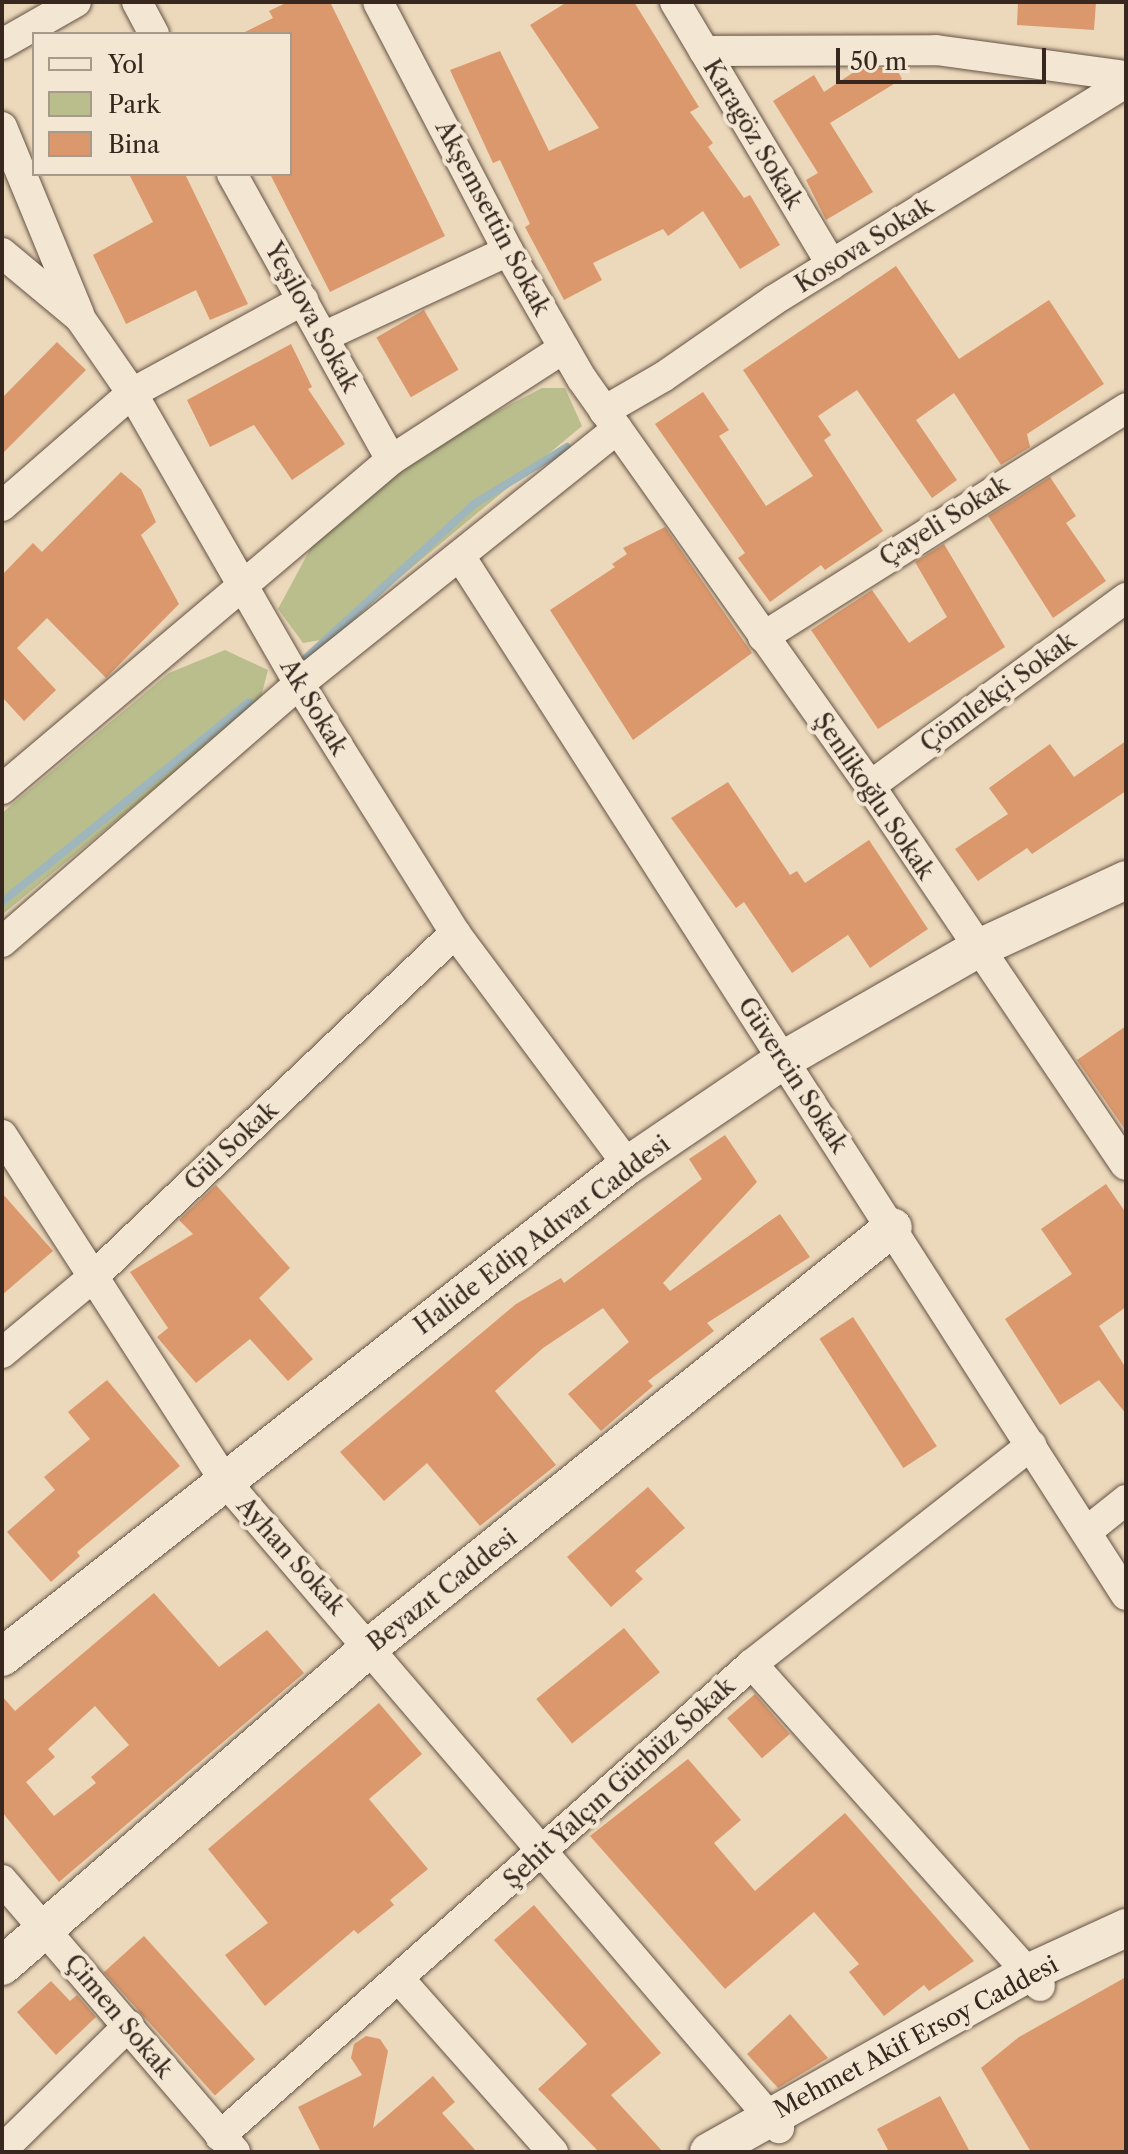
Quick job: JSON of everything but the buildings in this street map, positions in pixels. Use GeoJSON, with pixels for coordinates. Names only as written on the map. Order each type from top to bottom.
{"type":"FeatureCollection","features":[{"type":"Feature","properties":{"kind":"street"},"geometry":{"type":"LineString","coordinates":[[2,44],[76,2]]}},
{"type":"Feature","properties":{"kind":"street"},"geometry":{"type":"LineString","coordinates":[[137,2],[153,32]]}},
{"type":"Feature","properties":{"kind":"street","name":"Akşemsettin Sokak"},"geometry":{"type":"LineString","coordinates":[[378,2],[508,251],[610,420]]}},
{"type":"Feature","properties":{"kind":"street","name":"Karagöz Sokak"},"geometry":{"type":"LineString","coordinates":[[675,2],[832,265]]}},
{"type":"Feature","properties":{"kind":"street"},"geometry":{"type":"LineString","coordinates":[[704,51],[936,50],[1126,76]]}},
{"type":"Feature","properties":{"kind":"street","name":"Kosova Sokak"},"geometry":{"type":"LineString","coordinates":[[2,942],[299,684],[460,556],[610,420],[832,265],[1126,83]]}},
{"type":"Feature","properties":{"kind":"street"},"geometry":{"type":"LineString","coordinates":[[2,127],[80,318]]}},
{"type":"Feature","properties":{"kind":"street","name":"Yeşilova Sokak"},"geometry":{"type":"LineString","coordinates":[[233,176],[391,460]]}},
{"type":"Feature","properties":{"kind":"street"},"geometry":{"type":"LineString","coordinates":[[323,337],[508,251]]}},
{"type":"Feature","properties":{"kind":"street","name":"Ak Sokak"},"geometry":{"type":"LineString","coordinates":[[2,253],[80,318],[132,393],[299,684],[455,933],[628,1165]]}},
{"type":"Feature","properties":{"kind":"street"},"geometry":{"type":"LineString","coordinates":[[2,506],[132,393],[303,300]]}},
{"type":"Feature","properties":{"kind":"street"},"geometry":{"type":"LineString","coordinates":[[2,789],[241,583],[391,460],[564,348]]}},
{"type":"Feature","properties":{"kind":"street","name":"Çayeli Sokak"},"geometry":{"type":"LineString","coordinates":[[763,637],[1126,408]]}},
{"type":"Feature","properties":{"kind":"street","name":"Şenlikoğlu Sokak"},"geometry":{"type":"LineString","coordinates":[[610,420],[870,786],[977,949],[1126,1165]]}},
{"type":"Feature","properties":{"kind":"street","name":"Güvercin Sokak"},"geometry":{"type":"LineString","coordinates":[[460,556],[893,1227],[1126,1595]]}},
{"type":"Feature","properties":{"kind":"street","name":"Çömlekçi Sokak"},"geometry":{"type":"LineString","coordinates":[[870,786],[1126,598]]}},
{"type":"Feature","properties":{"kind":"street","name":"Halide Edip Adıvar Caddesi"},"geometry":{"type":"LineString","coordinates":[[2,1657],[628,1165],[783,1060],[977,949],[1126,880]]}},
{"type":"Feature","properties":{"kind":"street","name":"Gül Sokak"},"geometry":{"type":"LineString","coordinates":[[2,1353],[92,1278],[455,933]]}},
{"type":"Feature","properties":{"kind":"street","name":"Ayhan Sokak"},"geometry":{"type":"LineString","coordinates":[[2,1135],[225,1481],[371,1646],[541,1853],[774,2122]]}},
{"type":"Feature","properties":{"kind":"street","name":"Beyazıt Caddesi"},"geometry":{"type":"LineString","coordinates":[[2,1966],[42,1926],[371,1646],[893,1227]]}},
{"type":"Feature","properties":{"kind":"street","name":"Şehit Yalçın Gürbüz Sokak"},"geometry":{"type":"LineString","coordinates":[[227,2144],[541,1853],[752,1664],[1031,1445]]}},
{"type":"Feature","properties":{"kind":"street"},"geometry":{"type":"LineString","coordinates":[[1086,1532],[1126,1500]]}},
{"type":"Feature","properties":{"kind":"street"},"geometry":{"type":"LineString","coordinates":[[752,1664],[1035,1979]]}},
{"type":"Feature","properties":{"kind":"street","name":"Çimen Sokak"},"geometry":{"type":"LineString","coordinates":[[2,1880],[129,2025],[227,2144]]}},
{"type":"Feature","properties":{"kind":"street","name":"Mehmet Akif Ersoy Caddesi"},"geometry":{"type":"LineString","coordinates":[[709,2152],[774,2122],[1126,1928]]}},
{"type":"Feature","properties":{"kind":"street","name":"Mehmet Akif Ersoy Caddesi"},"geometry":{"type":"LineString","coordinates":[[1035,1979],[1126,1939]]}},
{"type":"Feature","properties":{"kind":"street"},"geometry":{"type":"LineString","coordinates":[[401,1981],[553,2152]]}},
{"type":"Feature","properties":{"kind":"street"},"geometry":{"type":"LineString","coordinates":[[2,2150],[129,2025]]}},
{"type":"Feature","properties":{"kind":"street","name":"Mehmet Akif Ersoy Caddesi"},"geometry":{"type":"LineString","coordinates":[[740,2152],[774,2122]]}},
{"type":"Feature","properties":{"kind":"green space"},"geometry":{"type":"Polygon","coordinates":[[[542,388],[565,388],[582,426],[326,639],[303,643],[278,609],[314,542],[412,456],[542,388]]]}},
{"type":"Feature","properties":{"kind":"green space"},"geometry":{"type":"Polygon","coordinates":[[[225,650],[268,670],[260,701],[2,915],[2,813],[169,673],[225,650]]]}},
{"type":"Feature","properties":{"kind":"waterway"},"geometry":{"type":"LineString","coordinates":[[305,659],[474,504],[567,447]]}},
{"type":"Feature","properties":{"kind":"waterway"},"geometry":{"type":"LineString","coordinates":[[2,902],[249,702]]}}]}
